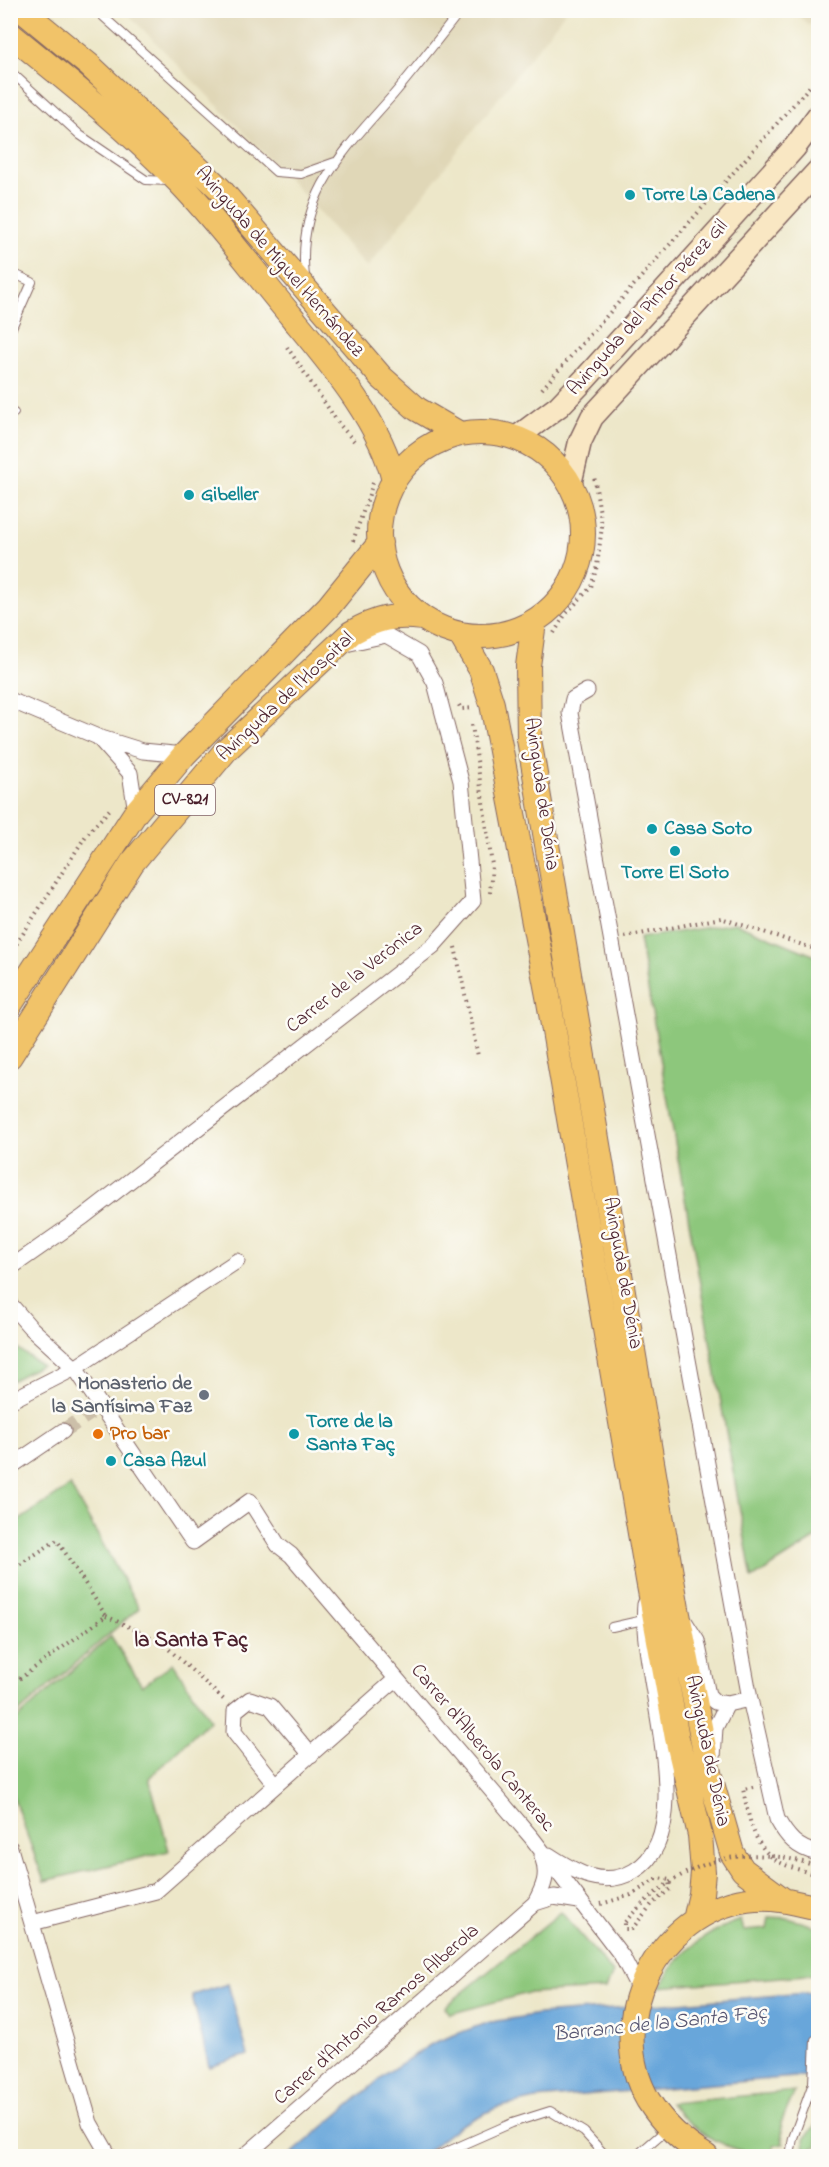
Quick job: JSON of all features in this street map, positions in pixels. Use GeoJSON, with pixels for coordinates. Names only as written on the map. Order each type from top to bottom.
{"type":"FeatureCollection","features":[{"type":"Feature","properties":{"kind":"main road","name":"Avinguda de Miguel Hernández"},"geometry":{"type":"LineString","coordinates":[[22,10],[89,65],[220,189],[307,294],[381,377],[417,409],[460,434]]}},
{"type":"Feature","properties":{"kind":"main road","name":"Avinguda de Miguel Hernández"},"geometry":{"type":"LineString","coordinates":[[10,34],[114,121],[178,181],[318,349],[377,433],[390,462],[394,481]]}},
{"type":"Feature","properties":{"kind":"main road","name":"Avinguda del Pintor Pérez Gil"},"geometry":{"type":"LineString","coordinates":[[516,438],[559,406],[585,379],[795,147],[819,116]]}},
{"type":"Feature","properties":{"kind":"main road","name":"Avinguda del Pintor Pérez Gil"},"geometry":{"type":"LineString","coordinates":[[570,484],[580,442],[592,417],[819,171]]}},
{"type":"Feature","properties":{"kind":"main road","name":"CV-821"},"geometry":{"type":"LineString","coordinates":[[479,432],[516,438],[538,449],[556,464],[570,484],[580,508],[583,534],[580,560],[570,584],[554,605],[543,630],[520,629],[491,636],[460,634],[422,618],[401,597],[386,572],[380,543],[380,521],[385,501],[394,481],[422,450],[441,440],[460,434],[479,432]]}},
{"type":"Feature","properties":{"kind":"main road","name":"Avinguda de l'Hospital"},"geometry":{"type":"LineString","coordinates":[[10,1005],[136,812],[184,754],[329,606],[380,543]]}},
{"type":"Feature","properties":{"kind":"main road","name":"Avinguda de l'Hospital"},"geometry":{"type":"LineString","coordinates":[[10,1056],[132,863],[227,749],[351,633],[372,620],[399,615],[422,618]]}},
{"type":"Feature","properties":{"kind":"main road","name":"Avinguda de Dénia"},"geometry":{"type":"LineString","coordinates":[[543,630],[528,666],[529,739],[677,1610],[709,1773],[732,1853],[743,1870],[782,1899]]}},
{"type":"Feature","properties":{"kind":"main road","name":"Avinguda de Dénia"},"geometry":{"type":"LineString","coordinates":[[460,634],[482,670],[506,766],[648,1580],[677,1738],[700,1835],[703,1872],[695,1920]]}},
{"type":"Feature","properties":{"kind":"main road"},"geometry":{"type":"LineString","coordinates":[[706,2157],[668,2128],[648,2099],[640,2080],[633,2049],[633,2018],[639,1994],[661,1950],[695,1920],[728,1904],[746,1900],[782,1899],[819,1908]]}},
{"type":"Feature","properties":{"kind":"street","name":"Carrer de la Verònica"},"geometry":{"type":"LineString","coordinates":[[10,1268],[83,1217],[433,946],[473,901],[461,781],[435,683],[419,654],[386,635],[336,647]]}},
{"type":"Feature","properties":{"kind":"street","name":"Avinguda de Dénia"},"geometry":{"type":"LineString","coordinates":[[587,691],[573,699],[570,713],[750,1699],[777,1819],[785,1835],[798,1846],[819,1853]]}},
{"type":"Feature","properties":{"kind":"street"},"geometry":{"type":"LineString","coordinates":[[10,700],[98,737],[143,751],[184,754]]}},
{"type":"Feature","properties":{"kind":"street"},"geometry":{"type":"LineString","coordinates":[[98,737],[130,773],[136,812]]}},
{"type":"Feature","properties":{"kind":"street"},"geometry":{"type":"LineString","coordinates":[[10,1401],[78,1372],[237,1261]]}},
{"type":"Feature","properties":{"kind":"street"},"geometry":{"type":"LineString","coordinates":[[10,1304],[30,1327],[78,1372]]}},
{"type":"Feature","properties":{"kind":"street"},"geometry":{"type":"LineString","coordinates":[[10,1320],[30,1327]]}},
{"type":"Feature","properties":{"kind":"street","name":"Carrer d'Alberola Canterac"},"geometry":{"type":"LineString","coordinates":[[78,1372],[194,1542],[250,1501],[278,1545],[291,1555],[539,1848],[622,1956],[639,1994]]}},
{"type":"Feature","properties":{"kind":"street"},"geometry":{"type":"LineString","coordinates":[[10,1467],[63,1431]]}},
{"type":"Feature","properties":{"kind":"street"},"geometry":{"type":"LineString","coordinates":[[539,1848],[570,1868],[592,1878],[610,1879],[629,1874],[644,1865],[656,1850],[667,1807],[667,1784],[644,1620],[648,1580]]}},
{"type":"Feature","properties":{"kind":"street"},"geometry":{"type":"LineString","coordinates":[[677,1610],[697,1641],[708,1695],[715,1702],[727,1704],[750,1699]]}},
{"type":"Feature","properties":{"kind":"street"},"geometry":{"type":"LineString","coordinates":[[32,1923],[156,1892],[396,1679]]}},
{"type":"Feature","properties":{"kind":"street"},"geometry":{"type":"LineString","coordinates":[[276,1785],[234,1732],[235,1711],[250,1699],[270,1706],[311,1755]]}},
{"type":"Feature","properties":{"kind":"street"},"geometry":{"type":"LineString","coordinates":[[709,1773],[715,1751],[715,1728],[727,1704]]}},
{"type":"Feature","properties":{"kind":"street"},"geometry":{"type":"LineString","coordinates":[[10,1848],[90,2123],[109,2157]]}},
{"type":"Feature","properties":{"kind":"street","name":"Carrer d'Antonio Ramos Alberola"},"geometry":{"type":"LineString","coordinates":[[245,2157],[535,1903],[546,1883],[546,1866],[539,1848]]}},
{"type":"Feature","properties":{"kind":"street"},"geometry":{"type":"LineString","coordinates":[[535,1903],[554,1897],[579,1901]]}},
{"type":"Feature","properties":{"kind":"lane"},"geometry":{"type":"LineString","coordinates":[[96,10],[276,172],[301,174],[335,162]]}},
{"type":"Feature","properties":{"kind":"lane"},"geometry":{"type":"LineString","coordinates":[[307,294],[303,254],[308,216],[317,193],[335,162],[460,10]]}},
{"type":"Feature","properties":{"kind":"lane"},"geometry":{"type":"LineString","coordinates":[[10,71],[80,135],[146,180],[178,181]]}},
{"type":"Feature","properties":{"kind":"lane"},"geometry":{"type":"LineString","coordinates":[[10,272],[32,282],[10,332]]}},
{"type":"Feature","properties":{"kind":"lane"},"geometry":{"type":"LineString","coordinates":[[612,1627],[644,1620]]}},
{"type":"Feature","properties":{"kind":"lane"},"geometry":{"type":"LineString","coordinates":[[790,2157],[793,2138],[813,2083],[815,2040]]}},
{"type":"Feature","properties":{"kind":"lane"},"geometry":{"type":"LineString","coordinates":[[437,2157],[513,2123],[550,2111],[584,2132],[606,2157]]}},
{"type":"Feature","properties":{"kind":"lane"},"geometry":{"type":"LineString","coordinates":[[636,2157],[668,2128]]}},
{"type":"Feature","properties":{"kind":"path"},"geometry":{"type":"LineString","coordinates":[[542,389],[819,77]]}},
{"type":"Feature","properties":{"kind":"path"},"geometry":{"type":"LineString","coordinates":[[286,346],[339,424],[361,447]]}},
{"type":"Feature","properties":{"kind":"path"},"geometry":{"type":"LineString","coordinates":[[543,630],[565,615],[591,587],[597,566],[602,526],[595,492],[594,471]]}},
{"type":"Feature","properties":{"kind":"path"},"geometry":{"type":"LineString","coordinates":[[349,550],[373,482],[370,473]]}},
{"type":"Feature","properties":{"kind":"path"},"geometry":{"type":"LineString","coordinates":[[612,939],[721,918],[819,950]]}},
{"type":"Feature","properties":{"kind":"path"},"geometry":{"type":"LineString","coordinates":[[10,1571],[57,1540],[106,1616],[161,1642],[235,1711]]}},
{"type":"Feature","properties":{"kind":"path"},"geometry":{"type":"LineString","coordinates":[[10,1675],[15,1682],[106,1616]]}},
{"type":"Feature","properties":{"kind":"path"},"geometry":{"type":"LineString","coordinates":[[610,1899],[631,1895],[658,1878],[669,1880],[670,1883],[670,1889],[629,1930],[623,1927],[625,1922],[662,1886],[669,1882],[675,1878],[693,1869],[720,1859],[772,1854],[819,1866]]}},
{"type":"Feature","properties":{"kind":"shaded area"},"geometry":{"type":"Polygon","coordinates":[[[794,10],[818,10],[809,26],[794,11],[794,10]]]}},
{"type":"Feature","properties":{"kind":"shaded area"},"geometry":{"type":"Polygon","coordinates":[[[125,11],[566,11],[367,268],[294,184],[125,11]]]}},
{"type":"Feature","properties":{"kind":"green space"},"geometry":{"type":"Polygon","coordinates":[[[735,923],[818,957],[818,1537],[752,1579],[639,938],[735,923]]]}},
{"type":"Feature","properties":{"kind":"green space"},"geometry":{"type":"Polygon","coordinates":[[[11,1344],[41,1365],[11,1381],[11,1344]]]}},
{"type":"Feature","properties":{"kind":"green space"},"geometry":{"type":"Polygon","coordinates":[[[70,1486],[139,1608],[11,1719],[11,1526],[70,1486]]]}},
{"type":"Feature","properties":{"kind":"green space"},"geometry":{"type":"Polygon","coordinates":[[[111,1636],[142,1686],[173,1663],[210,1720],[149,1778],[169,1851],[44,1881],[11,1791],[11,1724],[111,1636]]]}},
{"type":"Feature","properties":{"kind":"green space"},"geometry":{"type":"Polygon","coordinates":[[[561,1912],[613,1973],[606,1989],[528,1993],[450,2014],[445,2007],[561,1912]]]}},
{"type":"Feature","properties":{"kind":"green space"},"geometry":{"type":"Polygon","coordinates":[[[769,1917],[788,1918],[818,1927],[818,1974],[660,1987],[675,1964],[693,1945],[741,1920],[744,1931],[767,1929],[769,1917]]]}},
{"type":"Feature","properties":{"kind":"green space"},"geometry":{"type":"Polygon","coordinates":[[[795,2091],[781,2123],[783,2144],[773,2146],[774,2156],[743,2152],[716,2141],[691,2125],[670,2103],[795,2091]]]}},
{"type":"Feature","properties":{"kind":"green space"},"geometry":{"type":"Polygon","coordinates":[[[818,2122],[818,2146],[805,2151],[804,2139],[818,2122]]]}},
{"type":"Feature","properties":{"kind":"water"},"geometry":{"type":"Polygon","coordinates":[[[228,1984],[248,2055],[209,2067],[192,1995],[228,1984]]]}},
{"type":"Feature","properties":{"kind":"water","name":"Barranc de la Santa Faç"},"geometry":{"type":"Polygon","coordinates":[[[818,1992],[818,2075],[536,2099],[496,2108],[459,2126],[421,2156],[289,2156],[388,2072],[433,2043],[486,2023],[539,2014],[818,1992]]]}},
{"type":"Feature","properties":{"kind":"tunnel"},"geometry":{"type":"LineString","coordinates":[[63,1431],[90,1413]]}},
{"type":"Feature","properties":{"kind":"place","name":"Torre La Cadena"},"geometry":{"type":"Point","coordinates":[630,195]}},
{"type":"Feature","properties":{"kind":"place","name":"Gibeller"},"geometry":{"type":"Point","coordinates":[189,495]}},
{"type":"Feature","properties":{"kind":"place","name":"Casa Soto"},"geometry":{"type":"Point","coordinates":[652,829]}},
{"type":"Feature","properties":{"kind":"place","name":"Torre El Soto"},"geometry":{"type":"Point","coordinates":[675,851]}},
{"type":"Feature","properties":{"kind":"place","name":"Monasterio de la Santísima Faz"},"geometry":{"type":"Point","coordinates":[204,1395]}},
{"type":"Feature","properties":{"kind":"place","name":"Pro bar"},"geometry":{"type":"Point","coordinates":[98,1434]}},
{"type":"Feature","properties":{"kind":"place","name":"Torre de la Santa Faç"},"geometry":{"type":"Point","coordinates":[294,1434]}},
{"type":"Feature","properties":{"kind":"place","name":"Casa Azul"},"geometry":{"type":"Point","coordinates":[111,1461]}},
{"type":"Feature","properties":{"kind":"district","name":"la Santa Faç"},"geometry":{"type":"Point","coordinates":[191,1641]}}]}
